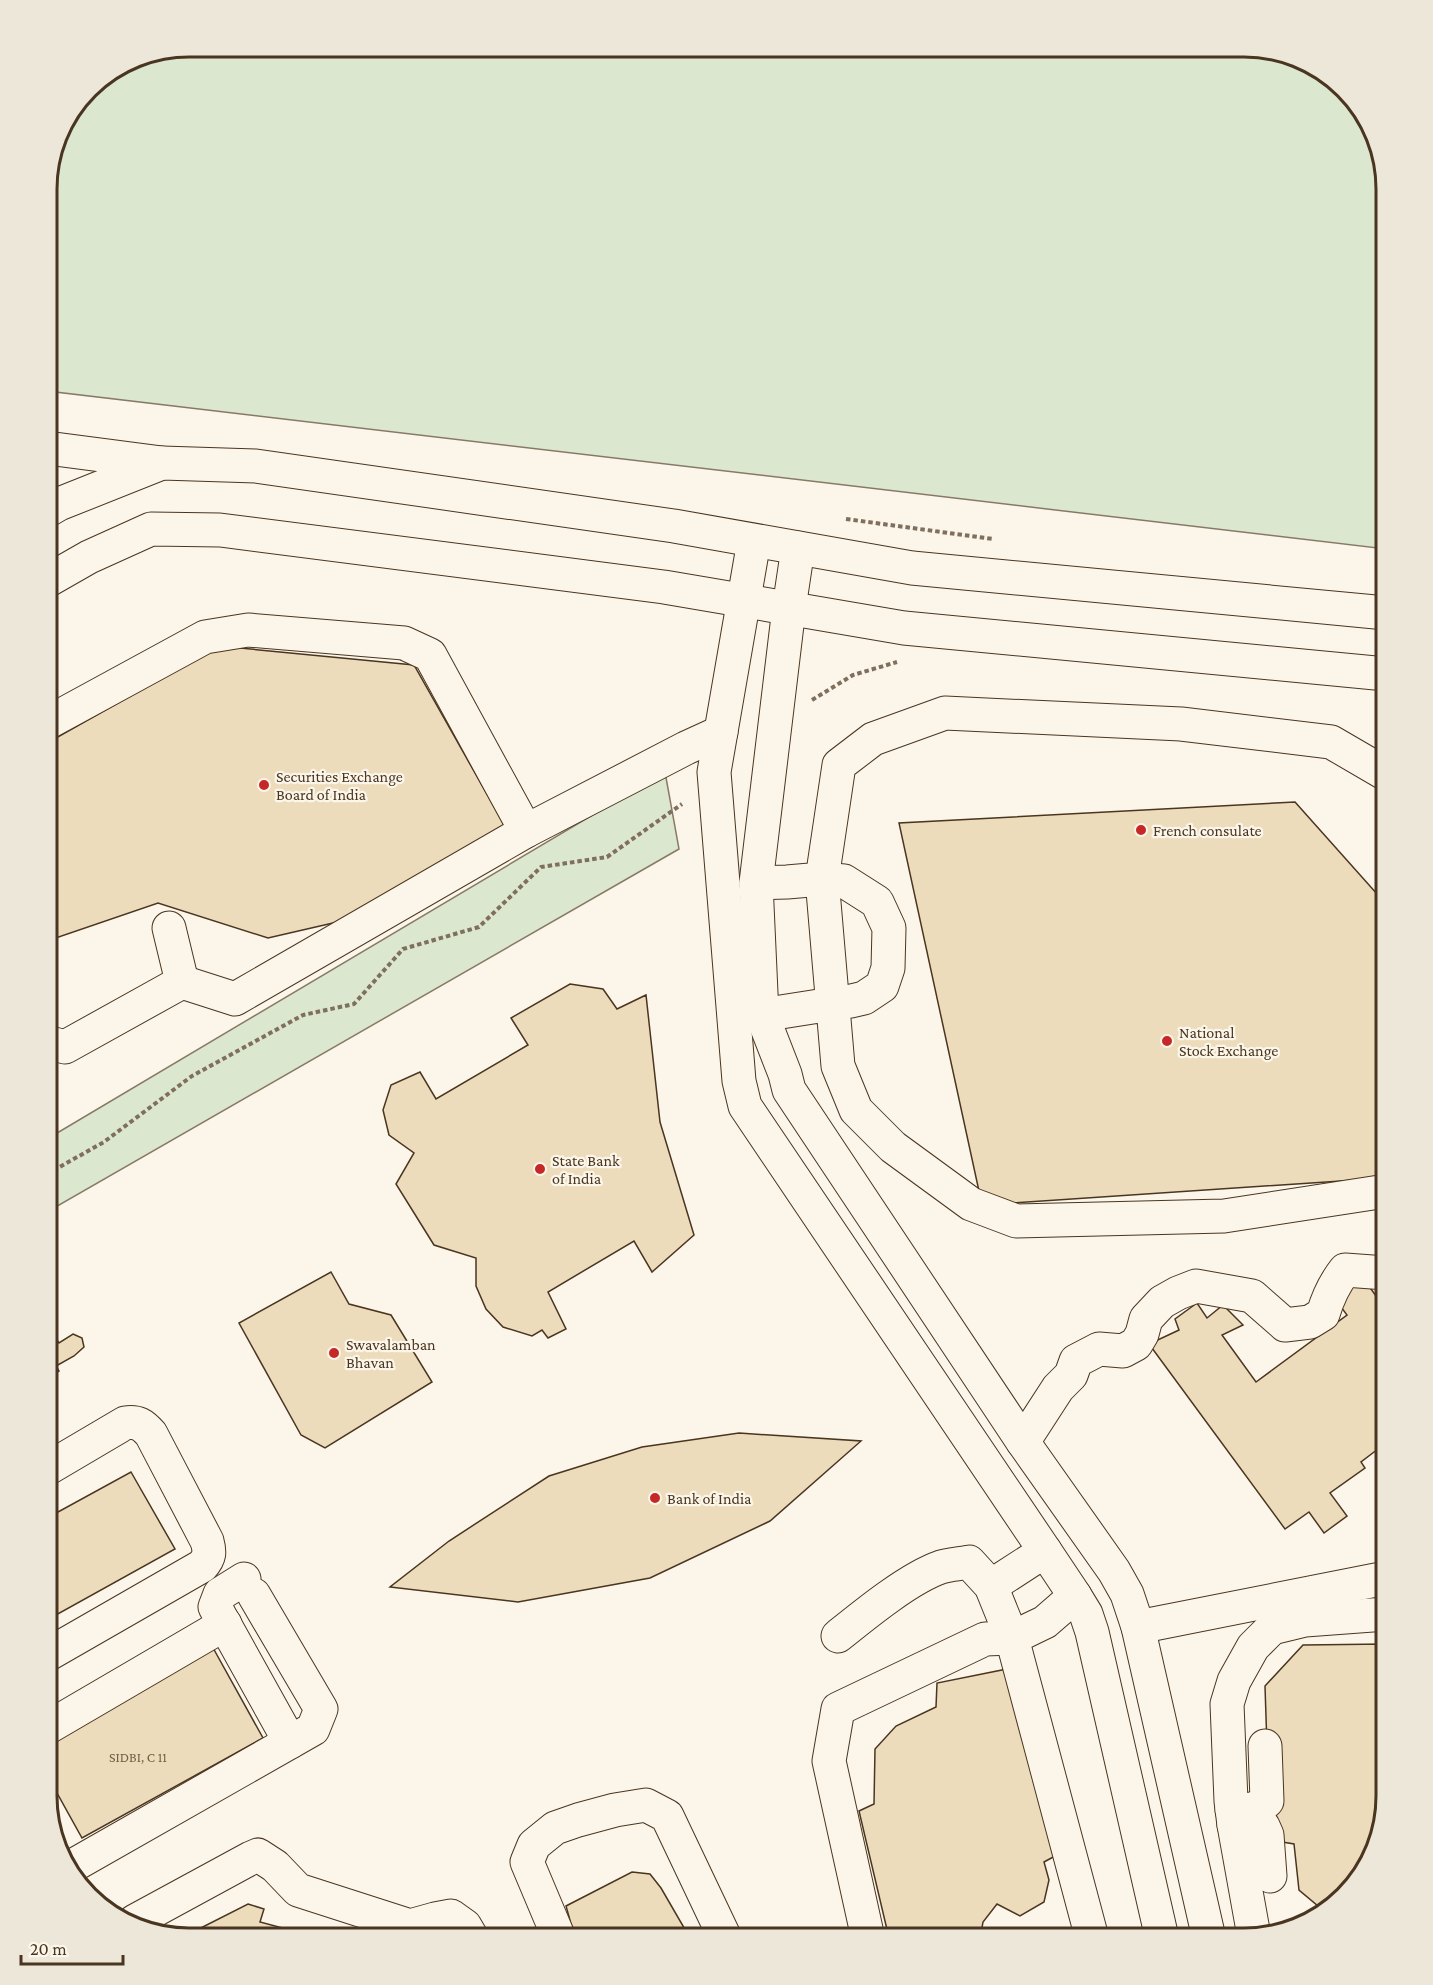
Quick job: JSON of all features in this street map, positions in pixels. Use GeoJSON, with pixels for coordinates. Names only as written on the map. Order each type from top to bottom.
{"type":"FeatureCollection","features":[{"type":"Feature","properties":{"kind":"street"},"geometry":{"type":"LineString","coordinates":[[57,449],[162,463],[256,466],[674,526],[912,568],[1376,612]]}},
{"type":"Feature","properties":{"kind":"street"},"geometry":{"type":"LineString","coordinates":[[57,503],[162,463]]}},
{"type":"Feature","properties":{"kind":"street"},"geometry":{"type":"LineString","coordinates":[[57,575],[89,557],[151,529],[220,530],[664,587],[904,628],[1376,673]]}},
{"type":"Feature","properties":{"kind":"street"},"geometry":{"type":"LineString","coordinates":[[753,541],[714,772],[739,1081],[745,1106],[1086,1614],[1160,1928]]}},
{"type":"Feature","properties":{"kind":"street"},"geometry":{"type":"LineString","coordinates":[[798,548],[756,883],[762,1015],[789,1090],[1023,1442],[1114,1571],[1127,1594],[1138,1627],[1207,1928]]}},
{"type":"Feature","properties":{"kind":"street"},"geometry":{"type":"LineString","coordinates":[[57,718],[205,637],[248,630],[404,643],[430,655],[526,831]]}},
{"type":"Feature","properties":{"kind":"street"},"geometry":{"type":"LineString","coordinates":[[1376,768],[1331,742],[1181,724],[945,713],[873,739],[839,765],[822,879],[838,1066],[856,1110],[893,1147],[971,1204],[1016,1221],[1224,1216],[1376,1193]]}},
{"type":"Feature","properties":{"kind":"street"},"geometry":{"type":"LineString","coordinates":[[57,1045],[65,1047],[182,982],[235,999],[526,831],[721,732]]}},
{"type":"Feature","properties":{"kind":"street"},"geometry":{"type":"LineString","coordinates":[[756,883],[822,879],[844,881],[877,902],[889,928],[888,968],[882,986],[864,998],[833,1005],[762,1015]]}},
{"type":"Feature","properties":{"kind":"street"},"geometry":{"type":"LineString","coordinates":[[169,928],[182,982]]}},
{"type":"Feature","properties":{"kind":"street"},"geometry":{"type":"LineString","coordinates":[[1023,1442],[1058,1388],[1071,1375],[1076,1361],[1099,1349],[1123,1352],[1136,1344],[1142,1334],[1146,1319],[1162,1302],[1178,1293],[1196,1286],[1252,1296],[1285,1324],[1310,1322],[1323,1314],[1327,1299],[1345,1270],[1376,1272]]}},
{"type":"Feature","properties":{"kind":"street"},"geometry":{"type":"LineString","coordinates":[[57,1463],[125,1423],[135,1422],[143,1425],[151,1434],[207,1541],[210,1551],[208,1559],[202,1566],[57,1649]]}},
{"type":"Feature","properties":{"kind":"street"},"geometry":{"type":"LineString","coordinates":[[992,1586],[1045,1551]]}},
{"type":"Feature","properties":{"kind":"street"},"geometry":{"type":"LineString","coordinates":[[838,1636],[878,1605],[914,1581],[941,1567],[969,1562],[992,1586],[1012,1638],[1089,1928]]}},
{"type":"Feature","properties":{"kind":"street"},"geometry":{"type":"LineString","coordinates":[[1138,1627],[1376,1580]]}},
{"type":"Feature","properties":{"kind":"street"},"geometry":{"type":"LineString","coordinates":[[76,1864],[313,1729],[321,1709],[249,1587],[220,1594],[215,1607],[290,1742]]}},
{"type":"Feature","properties":{"kind":"street"},"geometry":{"type":"LineString","coordinates":[[866,1928],[829,1761],[838,1709],[985,1639],[1012,1638],[1045,1622],[1075,1596]]}},
{"type":"Feature","properties":{"kind":"street"},"geometry":{"type":"LineString","coordinates":[[1252,1928],[1233,1817],[1227,1704],[1234,1682],[1253,1647],[1272,1628],[1305,1620],[1376,1615]]}},
{"type":"Feature","properties":{"kind":"street"},"geometry":{"type":"LineString","coordinates":[[57,1722],[225,1624]]}},
{"type":"Feature","properties":{"kind":"street"},"geometry":{"type":"LineString","coordinates":[[1189,1845],[1233,1817],[1260,1807],[1267,1801],[1266,1746]]}},
{"type":"Feature","properties":{"kind":"street"},"geometry":{"type":"LineString","coordinates":[[555,1928],[527,1862],[534,1845],[555,1828],[615,1810],[646,1805],[667,1816],[720,1928]]}},
{"type":"Feature","properties":{"kind":"street"},"geometry":{"type":"LineString","coordinates":[[1181,1812],[1233,1817],[1256,1822],[1263,1826],[1267,1835],[1270,1876]]}},
{"type":"Feature","properties":{"kind":"street"},"geometry":{"type":"LineString","coordinates":[[141,1918],[258,1855],[275,1866],[298,1890],[410,1926],[435,1918],[451,1916],[466,1928]]}},
{"type":"Feature","properties":{"kind":"path"},"geometry":{"type":"LineString","coordinates":[[806,704],[853,675],[908,659]]}},
{"type":"Feature","properties":{"kind":"path"},"geometry":{"type":"LineString","coordinates":[[57,1168],[104,1142],[202,1070],[303,1015],[354,1004],[403,949],[479,927],[541,867],[608,857],[689,800],[714,772]]}},
{"type":"Feature","properties":{"kind":"green space"},"geometry":{"type":"Polygon","coordinates":[[[180,57],[1253,57],[1286,64],[1317,79],[1343,102],[1358,123],[1372,155],[1376,189],[1376,548],[57,392],[57,180],[61,155],[79,116],[102,90],[138,67],[155,61],[180,57]]]}},
{"type":"Feature","properties":{"kind":"green space"},"geometry":{"type":"Polygon","coordinates":[[[665,772],[679,849],[57,1206],[57,1133],[665,772]]]}},
{"type":"Feature","properties":{"kind":"building","name":"Securities Exchange Board of India"},"geometry":{"type":"Polygon","coordinates":[[[219,646],[414,665],[505,826],[346,920],[268,938],[158,903],[57,938],[57,737],[219,646]]]}},
{"type":"Feature","properties":{"kind":"building","name":"National Stock Exchange"},"geometry":{"type":"Polygon","coordinates":[[[1295,802],[1376,893],[1376,1179],[982,1205],[899,823],[1295,802]]]}},
{"type":"Feature","properties":{"kind":"building","name":"State Bank of India"},"geometry":{"type":"Polygon","coordinates":[[[570,984],[603,989],[617,1009],[646,995],[660,1122],[694,1235],[652,1272],[634,1241],[548,1292],[566,1329],[548,1338],[542,1330],[532,1336],[503,1327],[486,1309],[476,1286],[476,1258],[434,1245],[396,1184],[414,1153],[389,1135],[383,1110],[391,1085],[420,1072],[436,1099],[528,1045],[511,1018],[570,984]]]}},
{"type":"Feature","properties":{"kind":"building","name":"Swavalamban Bhavan"},"geometry":{"type":"Polygon","coordinates":[[[331,1272],[349,1304],[391,1315],[432,1382],[325,1448],[301,1435],[239,1323],[331,1272]]]}},
{"type":"Feature","properties":{"kind":"building"},"geometry":{"type":"Polygon","coordinates":[[[1361,1275],[1376,1296],[1376,1451],[1361,1462],[1365,1468],[1330,1493],[1347,1516],[1324,1533],[1309,1512],[1285,1529],[1149,1344],[1179,1330],[1175,1319],[1197,1303],[1207,1318],[1223,1305],[1243,1325],[1222,1335],[1256,1382],[1347,1315],[1333,1296],[1361,1275]]]}},
{"type":"Feature","properties":{"kind":"building"},"geometry":{"type":"Polygon","coordinates":[[[73,1334],[82,1338],[84,1347],[57,1365],[57,1340],[59,1343],[73,1334]]]}},
{"type":"Feature","properties":{"kind":"building","name":"Bank of India"},"geometry":{"type":"Polygon","coordinates":[[[739,1433],[861,1441],[770,1521],[650,1578],[518,1602],[390,1587],[449,1541],[549,1476],[642,1447],[739,1433]]]}},
{"type":"Feature","properties":{"kind":"building"},"geometry":{"type":"Polygon","coordinates":[[[131,1472],[175,1549],[57,1614],[57,1513],[131,1472]]]}},
{"type":"Feature","properties":{"kind":"building"},"geometry":{"type":"Polygon","coordinates":[[[1376,1644],[1376,1796],[1372,1830],[1366,1847],[1349,1876],[1317,1905],[1299,1890],[1294,1844],[1270,1840],[1265,1686],[1303,1645],[1376,1644]]]}},
{"type":"Feature","properties":{"kind":"building"},"geometry":{"type":"Polygon","coordinates":[[[212,1646],[263,1738],[82,1838],[57,1793],[57,1732],[212,1646]]]}},
{"type":"Feature","properties":{"kind":"building"},"geometry":{"type":"Polygon","coordinates":[[[1017,1667],[1057,1855],[1044,1862],[1049,1880],[1044,1902],[1020,1916],[997,1904],[983,1922],[982,1928],[887,1928],[859,1811],[874,1804],[875,1749],[896,1726],[936,1707],[937,1683],[1017,1667]]]}},
{"type":"Feature","properties":{"kind":"building"},"geometry":{"type":"Polygon","coordinates":[[[632,1872],[650,1874],[661,1888],[684,1928],[573,1928],[566,1906],[632,1872]]]}},
{"type":"Feature","properties":{"kind":"building"},"geometry":{"type":"Polygon","coordinates":[[[248,1904],[264,1909],[260,1922],[282,1928],[201,1928],[248,1904]]]}},
{"type":"Feature","properties":{"kind":"place","name":"Securities Exchange Board of India"},"geometry":{"type":"Point","coordinates":[264,785]}},
{"type":"Feature","properties":{"kind":"place","name":"French consulate"},"geometry":{"type":"Point","coordinates":[1141,830]}},
{"type":"Feature","properties":{"kind":"place","name":"National Stock Exchange"},"geometry":{"type":"Point","coordinates":[1167,1041]}},
{"type":"Feature","properties":{"kind":"place","name":"State Bank of India"},"geometry":{"type":"Point","coordinates":[540,1169]}},
{"type":"Feature","properties":{"kind":"place","name":"Swavalamban Bhavan"},"geometry":{"type":"Point","coordinates":[334,1353]}},
{"type":"Feature","properties":{"kind":"place","name":"Bank of India"},"geometry":{"type":"Point","coordinates":[655,1498]}}]}
